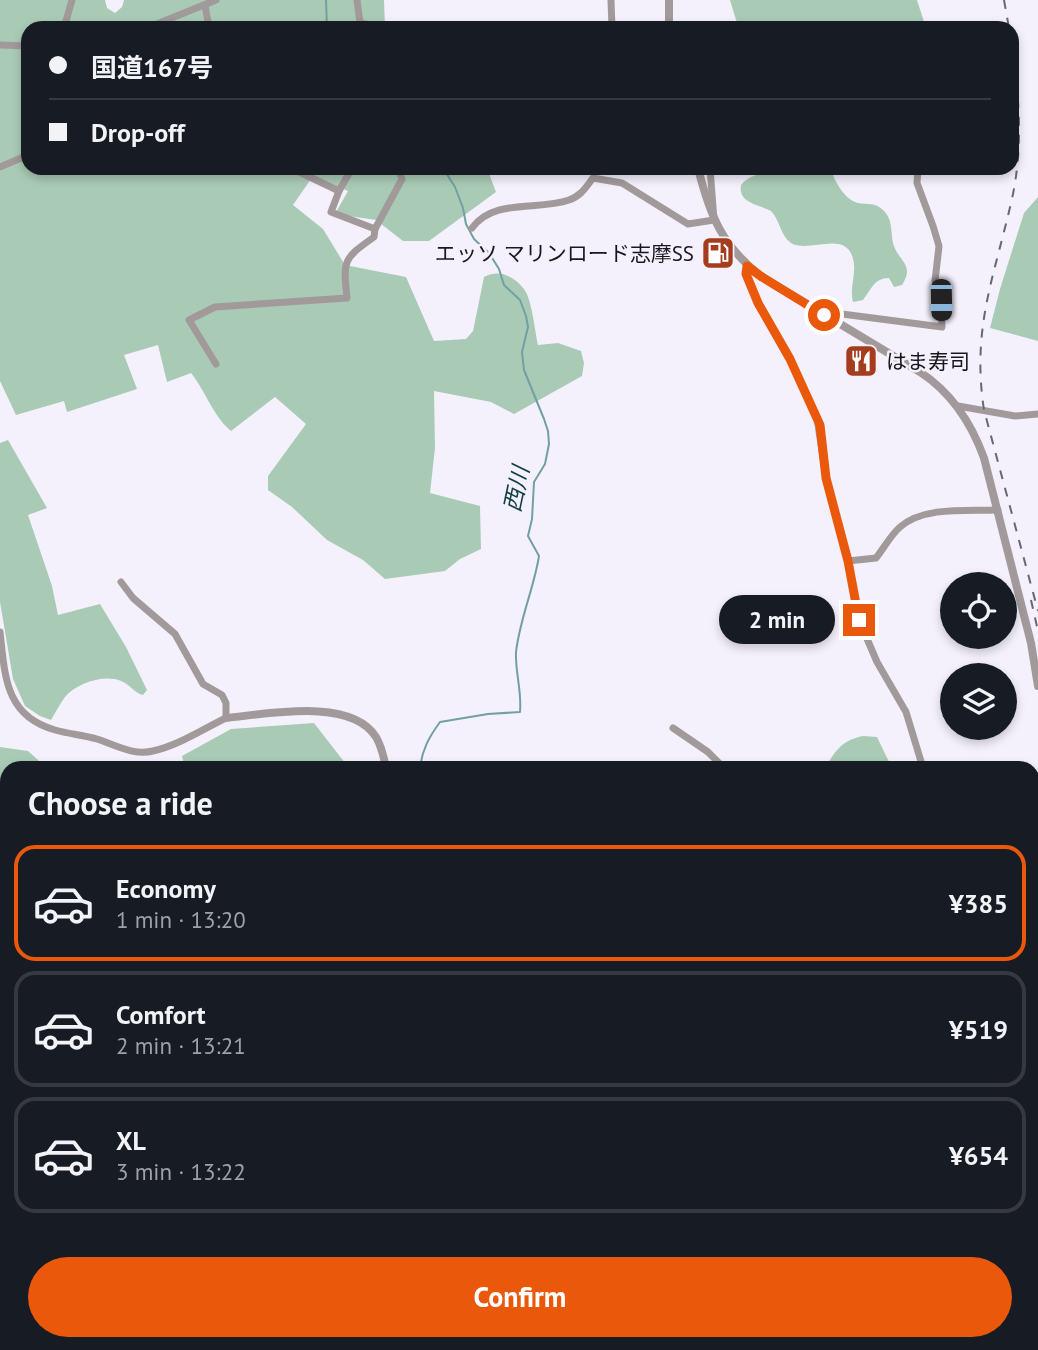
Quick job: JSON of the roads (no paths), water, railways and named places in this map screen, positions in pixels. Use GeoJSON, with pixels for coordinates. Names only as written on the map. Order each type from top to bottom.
{"type":"FeatureCollection","features":[{"type":"Feature","properties":{"kind":"street"},"geometry":{"type":"LineString","coordinates":[[66,21],[72,0]]}},
{"type":"Feature","properties":{"kind":"street"},"geometry":{"type":"LineString","coordinates":[[165,21],[216,0]]}},
{"type":"Feature","properties":{"kind":"street"},"geometry":{"type":"LineString","coordinates":[[357,0],[360,21]]}},
{"type":"Feature","properties":{"kind":"street"},"geometry":{"type":"LineString","coordinates":[[611,0],[612,21]]}},
{"type":"Feature","properties":{"kind":"street"},"geometry":{"type":"LineString","coordinates":[[669,0],[669,21]]}},
{"type":"Feature","properties":{"kind":"street"},"geometry":{"type":"LineString","coordinates":[[205,5],[208,21]]}},
{"type":"Feature","properties":{"kind":"street"},"geometry":{"type":"LineString","coordinates":[[0,46],[21,46]]}},
{"type":"Feature","properties":{"kind":"street"},"geometry":{"type":"LineString","coordinates":[[0,167],[21,158]]}},
{"type":"Feature","properties":{"kind":"street"},"geometry":{"type":"LineString","coordinates":[[306,175],[339,191]]}},
{"type":"Feature","properties":{"kind":"street"},"geometry":{"type":"LineString","coordinates":[[348,175],[331,212],[375,229]]}},
{"type":"Feature","properties":{"kind":"street"},"geometry":{"type":"LineString","coordinates":[[216,363],[189,320],[215,307],[347,298],[344,273],[349,254],[374,237],[375,229],[402,179],[401,175]]}},
{"type":"Feature","properties":{"kind":"street"},"geometry":{"type":"LineString","coordinates":[[700,175],[714,220],[726,241],[747,266],[928,377],[958,406],[978,442],[998,510],[1031,643],[1038,686]]}},
{"type":"Feature","properties":{"kind":"street"},"geometry":{"type":"LineString","coordinates":[[711,175],[714,220]]}},
{"type":"Feature","properties":{"kind":"street"},"geometry":{"type":"LineString","coordinates":[[824,315],[842,314],[942,327],[941,300],[935,281],[939,246],[917,183],[918,175]]}},
{"type":"Feature","properties":{"kind":"street"},"geometry":{"type":"LineString","coordinates":[[472,228],[488,213],[569,200],[582,192],[593,178],[598,177],[622,183],[688,225],[714,220]]}},
{"type":"Feature","properties":{"kind":"street"},"geometry":{"type":"LineString","coordinates":[[747,266],[746,274],[758,303],[790,359],[817,418],[826,478],[848,561],[859,620],[877,662],[906,712],[921,761]]}},
{"type":"Feature","properties":{"kind":"street"},"geometry":{"type":"LineString","coordinates":[[958,406],[1015,416],[1038,414]]}},
{"type":"Feature","properties":{"kind":"street"},"geometry":{"type":"LineString","coordinates":[[848,561],[876,558],[891,536],[915,517],[934,513],[998,510]]}},
{"type":"Feature","properties":{"kind":"street"},"geometry":{"type":"LineString","coordinates":[[121,582],[133,598],[175,634],[203,684],[222,695],[226,703],[226,718]]}},
{"type":"Feature","properties":{"kind":"street"},"geometry":{"type":"LineString","coordinates":[[0,632],[6,679],[17,708],[31,720],[48,728],[98,739],[128,750],[148,752],[171,745],[226,718],[331,711],[350,716],[370,730],[376,737],[384,761]]}},
{"type":"Feature","properties":{"kind":"street"},"geometry":{"type":"LineString","coordinates":[[673,728],[717,761]]}},
{"type":"Feature","properties":{"kind":"waterway","name":"西川"},"geometry":{"type":"LineString","coordinates":[[326,0],[327,21]]}},
{"type":"Feature","properties":{"kind":"waterway","name":"西川"},"geometry":{"type":"LineString","coordinates":[[421,761],[440,722],[520,712],[516,652],[539,556],[528,536],[534,482],[545,464],[549,444],[544,419],[524,370],[522,352],[528,327],[520,300],[504,285],[499,269],[489,253],[474,239],[466,224],[455,187],[447,175]]}},
{"type":"Feature","properties":{"kind":"railway"},"geometry":{"type":"LineString","coordinates":[[1004,0],[1008,21]]}},
{"type":"Feature","properties":{"kind":"railway"},"geometry":{"type":"LineString","coordinates":[[1016,175],[987,300],[983,325],[981,380],[984,410],[1038,611]]}},
{"type":"Feature","properties":{"kind":"railway"},"geometry":{"type":"LineString","coordinates":[[1031,600],[1038,631]]}},
{"type":"Feature","properties":{"kind":"place","name":"エッソ マリンロード志摩SS"},"geometry":{"type":"Point","coordinates":[718,253]}},
{"type":"Feature","properties":{"kind":"place","name":"はま寿司"},"geometry":{"type":"Point","coordinates":[861,361]}}]}
